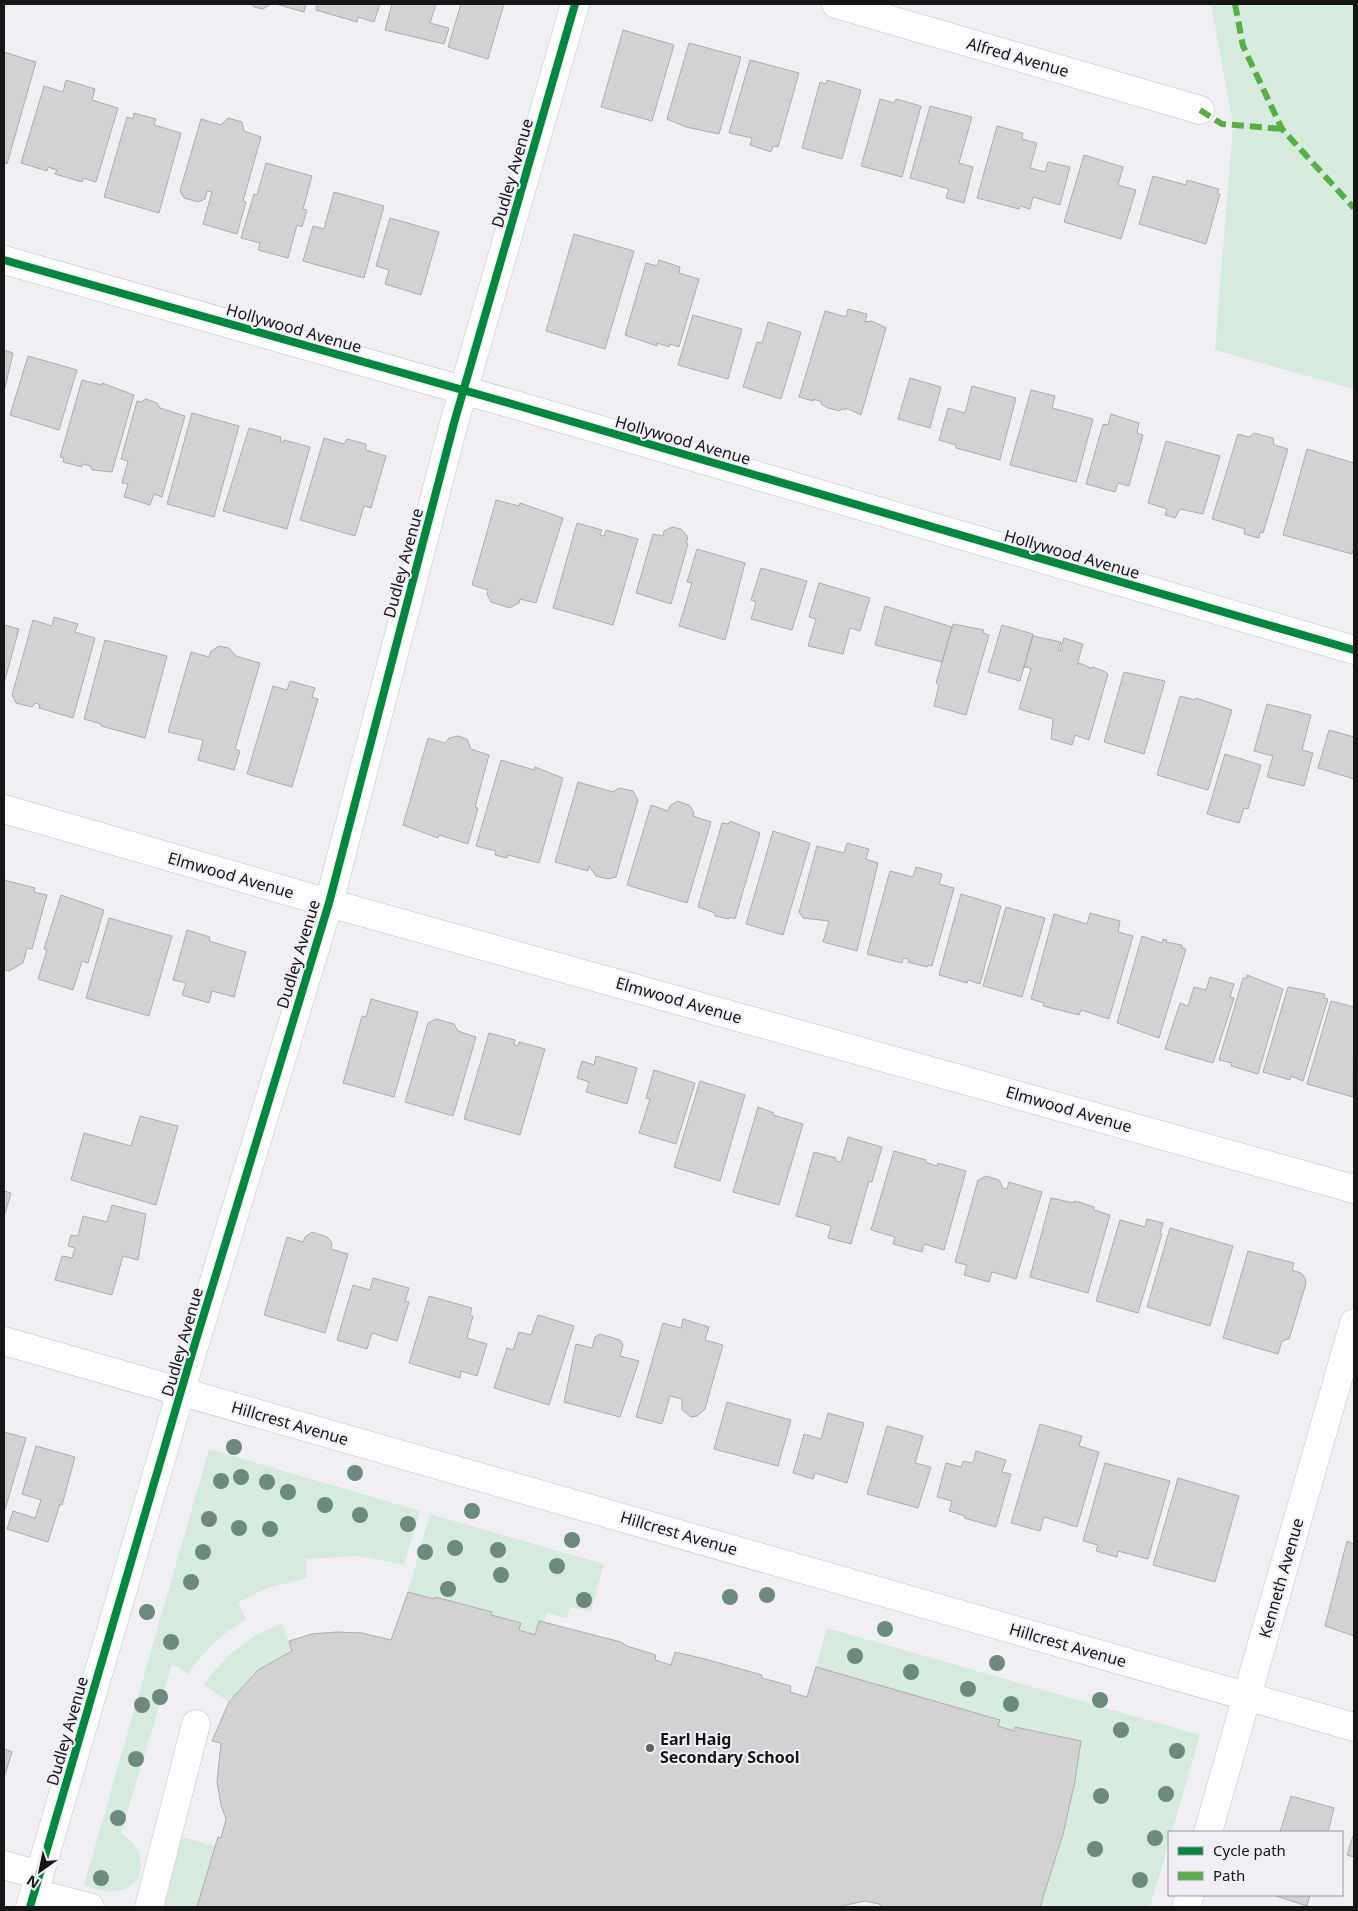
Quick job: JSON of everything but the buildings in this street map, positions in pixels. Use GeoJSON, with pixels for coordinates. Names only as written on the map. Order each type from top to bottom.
{"type":"FeatureCollection","features":[{"type":"Feature","properties":{"kind":"street","name":"Dudley Avenue"},"geometry":{"type":"LineString","coordinates":[[35,1892],[181,1392],[328,903],[464,390],[575,4]]}},
{"type":"Feature","properties":{"kind":"street","name":"Alfred Avenue"},"geometry":{"type":"LineString","coordinates":[[836,4],[1200,110]]}},
{"type":"Feature","properties":{"kind":"street","name":"Hollywood Avenue"},"geometry":{"type":"LineString","coordinates":[[4,260],[464,390],[1354,650]]}},
{"type":"Feature","properties":{"kind":"street","name":"Elmwood Avenue"},"geometry":{"type":"LineString","coordinates":[[4,809],[328,903],[1354,1189]]}},
{"type":"Feature","properties":{"kind":"street","name":"Kenneth Avenue"},"geometry":{"type":"LineString","coordinates":[[1208,1831],[1354,1323]]}},
{"type":"Feature","properties":{"kind":"street","name":"Hillcrest Avenue"},"geometry":{"type":"LineString","coordinates":[[4,1341],[1354,1727]]}},
{"type":"Feature","properties":{"kind":"street"},"geometry":{"type":"LineString","coordinates":[[150,1907],[196,1724]]}},
{"type":"Feature","properties":{"kind":"street"},"geometry":{"type":"LineString","coordinates":[[4,1865],[35,1892],[90,1907]]}},
{"type":"Feature","properties":{"kind":"green space"},"geometry":{"type":"Polygon","coordinates":[[[1211,4],[1354,4],[1354,389],[1215,350],[1233,124],[1211,4]]]}},
{"type":"Feature","properties":{"kind":"green space"},"geometry":{"type":"Polygon","coordinates":[[[209,1449],[420,1511],[404,1565],[359,1556],[306,1559],[307,1578],[268,1588],[238,1602],[246,1620],[214,1644],[188,1674],[172,1664],[121,1833],[130,1840],[140,1857],[139,1875],[134,1883],[126,1888],[111,1891],[100,1890],[84,1885],[209,1449]]]}},
{"type":"Feature","properties":{"kind":"green space"},"geometry":{"type":"Polygon","coordinates":[[[430,1514],[604,1564],[591,1611],[570,1607],[567,1618],[547,1613],[543,1622],[539,1621],[535,1635],[519,1630],[521,1623],[491,1615],[492,1612],[408,1592],[430,1514]]]}},
{"type":"Feature","properties":{"kind":"green space"},"geometry":{"type":"Polygon","coordinates":[[[282,1624],[292,1651],[258,1670],[229,1702],[204,1685],[219,1665],[248,1640],[282,1624]]]}},
{"type":"Feature","properties":{"kind":"green space"},"geometry":{"type":"Polygon","coordinates":[[[827,1628],[1200,1735],[1172,1831],[1168,1831],[1168,1845],[1150,1907],[1039,1907],[1064,1825],[1080,1741],[1015,1727],[1014,1731],[998,1726],[999,1720],[816,1667],[827,1628]]]}},
{"type":"Feature","properties":{"kind":"green space"},"geometry":{"type":"Polygon","coordinates":[[[181,1837],[215,1846],[197,1907],[163,1907],[181,1837]]]}},
{"type":"Feature","properties":{"kind":"marked path"},"geometry":{"type":"LineString","coordinates":[[1235,4],[1243,46],[1282,129],[1354,208]]}},
{"type":"Feature","properties":{"kind":"marked path"},"geometry":{"type":"LineString","coordinates":[[1200,110],[1222,124],[1282,129]]}},
{"type":"Feature","properties":{"kind":"cycle path"},"geometry":{"type":"LineString","coordinates":[[30,1907],[193,1350],[329,903],[454,423],[575,4]]}},
{"type":"Feature","properties":{"kind":"cycle path"},"geometry":{"type":"LineString","coordinates":[[4,260],[512,404],[1354,650]]}},
{"type":"Feature","properties":{"kind":"place","name":"Earl Haig Secondary School"},"geometry":{"type":"Point","coordinates":[650,1748]}}]}
